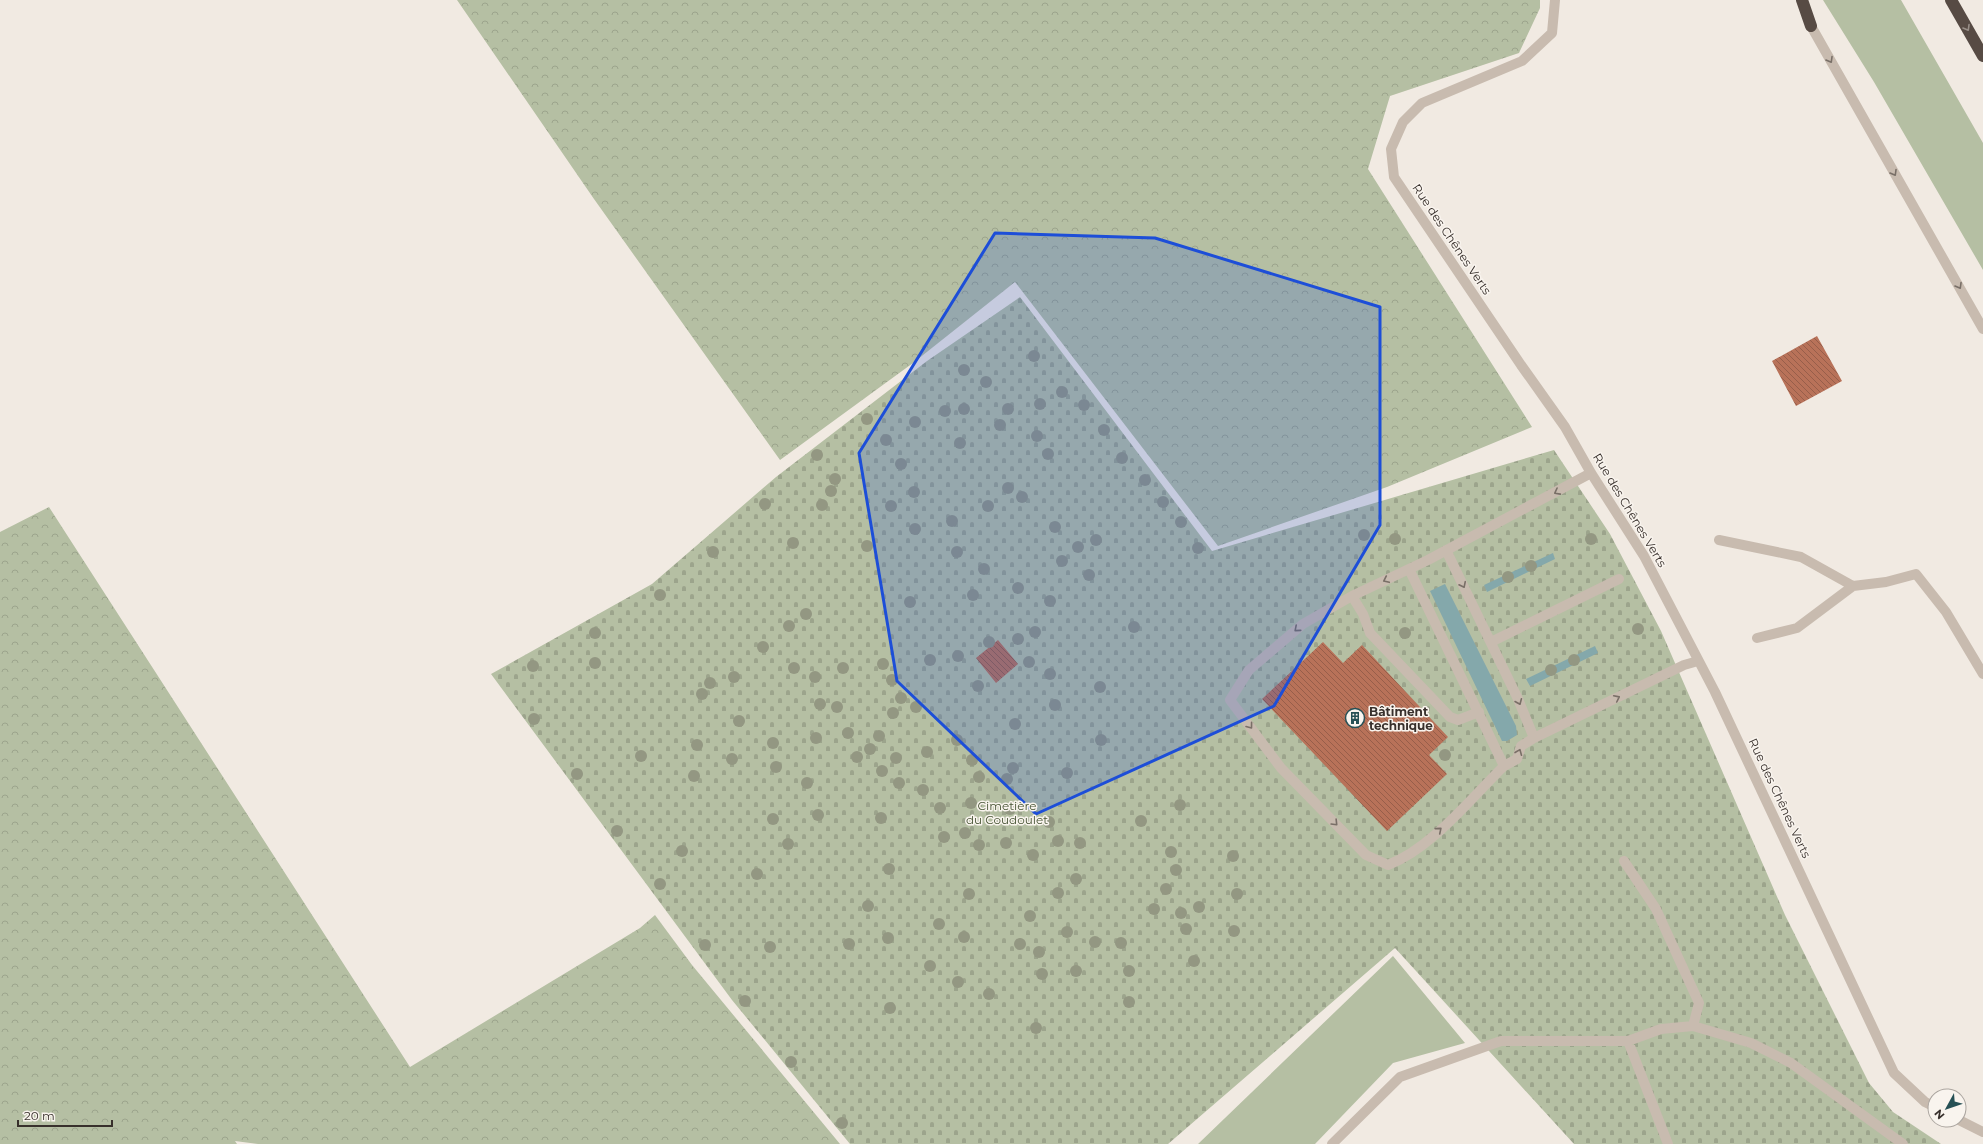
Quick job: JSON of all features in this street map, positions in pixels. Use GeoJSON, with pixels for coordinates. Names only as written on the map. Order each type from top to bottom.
{"type":"FeatureCollection","features":[{"type":"Feature","properties":{"kind":"highway"},"geometry":{"type":"LineString","coordinates":[[1802,0],[1811,26]]}},
{"type":"Feature","properties":{"kind":"highway"},"geometry":{"type":"LineString","coordinates":[[1951,0],[1983,56]]}},
{"type":"Feature","properties":{"kind":"street","name":"Rue des Chênes Verts"},"geometry":{"type":"LineString","coordinates":[[1555,0],[1552,33],[1522,61],[1422,103],[1403,122],[1391,149],[1394,177],[1521,365],[1565,427],[1591,473],[1644,556],[1722,707],[1894,1073],[1927,1103]]}},
{"type":"Feature","properties":{"kind":"street"},"geometry":{"type":"LineString","coordinates":[[1811,26],[1983,329]]}},
{"type":"Feature","properties":{"kind":"street"},"geometry":{"type":"LineString","coordinates":[[1591,473],[1446,550],[1352,596],[1303,624],[1249,670],[1230,700],[1281,768],[1366,855],[1388,865],[1403,859],[1442,828],[1504,766],[1516,759],[1521,746],[1534,738],[1684,665],[1698,661]]}},
{"type":"Feature","properties":{"kind":"street"},"geometry":{"type":"LineString","coordinates":[[1719,540],[1800,558],[1853,586]]}},
{"type":"Feature","properties":{"kind":"street"},"geometry":{"type":"LineString","coordinates":[[1446,550],[1491,642],[1534,738]]}},
{"type":"Feature","properties":{"kind":"street"},"geometry":{"type":"LineString","coordinates":[[1409,569],[1504,766]]}},
{"type":"Feature","properties":{"kind":"street"},"geometry":{"type":"LineString","coordinates":[[1757,638],[1797,628],[1853,586],[1886,582],[1916,574],[1946,612],[1983,674]]}},
{"type":"Feature","properties":{"kind":"street"},"geometry":{"type":"LineString","coordinates":[[1491,642],[1619,579]]}},
{"type":"Feature","properties":{"kind":"street"},"geometry":{"type":"LineString","coordinates":[[1352,596],[1363,614],[1370,633],[1450,717],[1458,720],[1479,712]]}},
{"type":"Feature","properties":{"kind":"street"},"geometry":{"type":"LineString","coordinates":[[1624,861],[1656,909],[1699,1003],[1693,1026]]}},
{"type":"Feature","properties":{"kind":"street"},"geometry":{"type":"LineString","coordinates":[[1332,1144],[1400,1077],[1501,1041],[1628,1041],[1661,1029],[1693,1026],[1752,1043],[1791,1063],[1903,1144]]}},
{"type":"Feature","properties":{"kind":"street"},"geometry":{"type":"LineString","coordinates":[[1628,1041],[1668,1144]]}},
{"type":"Feature","properties":{"kind":"street"},"geometry":{"type":"LineString","coordinates":[[1967,1124],[1983,1132]]}},
{"type":"Feature","properties":{"kind":"highlighted area"},"geometry":{"type":"Polygon","coordinates":[[[995,233],[1155,238],[1380,307],[1380,525],[1274,706],[1036,814],[897,681],[859,453],[995,233]]]}},
{"type":"Feature","properties":{"kind":"green space"},"geometry":{"type":"Polygon","coordinates":[[[457,0],[1540,0],[1540,8],[1519,53],[1390,96],[1368,169],[1532,427],[1387,487],[1218,546],[1015,282],[913,363],[780,460],[594,199],[457,0]]]}},
{"type":"Feature","properties":{"kind":"green space"},"geometry":{"type":"Polygon","coordinates":[[[1823,0],[1901,0],[1983,143],[1983,270],[1874,82],[1823,0]]]}},
{"type":"Feature","properties":{"kind":"green space","name":"Cimetière du Coudoulet"},"geometry":{"type":"Polygon","coordinates":[[[1020,297],[1212,551],[1554,450],[1610,534],[1661,631],[1785,915],[1869,1083],[1893,1112],[1941,1144],[1574,1144],[1395,948],[1168,1144],[850,1144],[732,1000],[491,674],[652,584],[776,477],[927,361],[1020,297]]]}},
{"type":"Feature","properties":{"kind":"green space"},"geometry":{"type":"Polygon","coordinates":[[[49,507],[410,1067],[640,928],[655,915],[692,965],[840,1144],[258,1144],[235,1141],[237,1144],[0,1144],[0,532],[49,507]]]}},
{"type":"Feature","properties":{"kind":"green space"},"geometry":{"type":"Polygon","coordinates":[[[1393,956],[1465,1043],[1393,1063],[1315,1144],[1198,1144],[1393,956]]]}},
{"type":"Feature","properties":{"kind":"water"},"geometry":{"type":"Polygon","coordinates":[[[1553,553],[1555,559],[1487,592],[1484,585],[1553,553]]]}},
{"type":"Feature","properties":{"kind":"water"},"geometry":{"type":"Polygon","coordinates":[[[1445,584],[1516,726],[1517,735],[1507,741],[1502,741],[1430,591],[1445,584]]]}},
{"type":"Feature","properties":{"kind":"water"},"geometry":{"type":"Polygon","coordinates":[[[1595,646],[1598,653],[1530,686],[1526,679],[1595,646]]]}},
{"type":"Feature","properties":{"kind":"building"},"geometry":{"type":"Polygon","coordinates":[[[1817,336],[1842,381],[1796,406],[1772,361],[1817,336]]]}},
{"type":"Feature","properties":{"kind":"building"},"geometry":{"type":"Polygon","coordinates":[[[998,640],[1018,664],[996,683],[976,658],[998,640]]]}},
{"type":"Feature","properties":{"kind":"building","name":"Bâtiment technique"},"geometry":{"type":"Polygon","coordinates":[[[1323,642],[1343,663],[1362,645],[1448,737],[1429,755],[1447,774],[1387,831],[1262,699],[1323,642]]]}},
{"type":"Feature","properties":{"kind":"place","name":"Bâtiment technique"},"geometry":{"type":"Point","coordinates":[1355,718]}}]}
